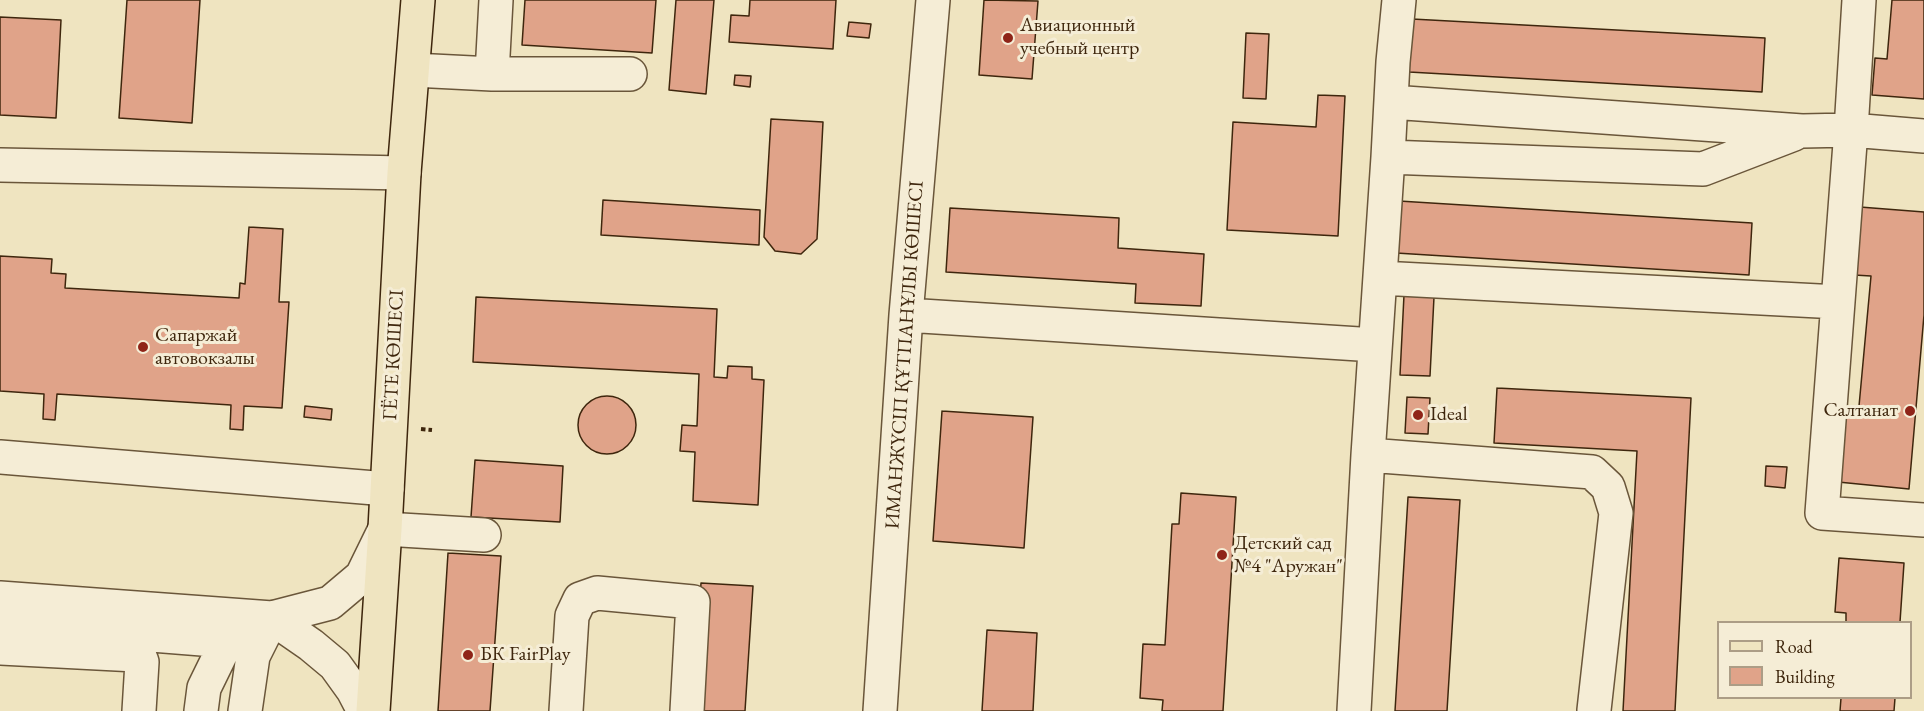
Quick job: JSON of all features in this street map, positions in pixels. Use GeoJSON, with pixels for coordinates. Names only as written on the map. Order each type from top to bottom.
{"type":"FeatureCollection","features":[{"type":"Feature","properties":{"kind":"main road","name":"ГЁТЕ КӨШЕСІ"},"geometry":{"type":"LineString","coordinates":[[373,711],[404,173],[418,0]]}},
{"type":"Feature","properties":{"kind":"street"},"geometry":{"type":"LineString","coordinates":[[492,74],[496,0]]}},
{"type":"Feature","properties":{"kind":"street","name":"ИМАНЖҮСІП ҚҰТПАНҰЛЫ КӨШЕСІ"},"geometry":{"type":"LineString","coordinates":[[880,711],[906,315],[933,0]]}},
{"type":"Feature","properties":{"kind":"street"},"geometry":{"type":"LineString","coordinates":[[1354,711],[1368,455],[1399,0]]}},
{"type":"Feature","properties":{"kind":"street"},"geometry":{"type":"LineString","coordinates":[[1858,0],[1851,130],[1822,513],[1924,520]]}},
{"type":"Feature","properties":{"kind":"street"},"geometry":{"type":"LineString","coordinates":[[413,70],[492,74],[630,74]]}},
{"type":"Feature","properties":{"kind":"street"},"geometry":{"type":"LineString","coordinates":[[1391,102],[1802,131],[1851,130],[1924,135]]}},
{"type":"Feature","properties":{"kind":"street"},"geometry":{"type":"LineString","coordinates":[[1388,157],[1703,169],[1802,131]]}},
{"type":"Feature","properties":{"kind":"street"},"geometry":{"type":"LineString","coordinates":[[0,165],[404,173]]}},
{"type":"Feature","properties":{"kind":"street"},"geometry":{"type":"LineString","coordinates":[[1380,278],[1838,302]]}},
{"type":"Feature","properties":{"kind":"street"},"geometry":{"type":"LineString","coordinates":[[906,315],[1375,345]]}},
{"type":"Feature","properties":{"kind":"street"},"geometry":{"type":"LineString","coordinates":[[1368,455],[1592,472],[1608,487],[1616,513],[1594,710]]}},
{"type":"Feature","properties":{"kind":"street"},"geometry":{"type":"LineString","coordinates":[[0,457],[387,489]]}},
{"type":"Feature","properties":{"kind":"street"},"geometry":{"type":"LineString","coordinates":[[0,623],[227,641],[272,618],[330,603],[362,576],[385,529],[484,536]]}},
{"type":"Feature","properties":{"kind":"street"},"geometry":{"type":"LineString","coordinates":[[566,711],[572,616],[580,599],[597,593],[693,602],[687,711]]}},
{"type":"Feature","properties":{"kind":"street"},"geometry":{"type":"LineString","coordinates":[[0,598],[272,618],[335,665],[353,690],[364,711]]}},
{"type":"Feature","properties":{"kind":"street"},"geometry":{"type":"LineString","coordinates":[[245,711],[253,656],[272,618]]}},
{"type":"Feature","properties":{"kind":"street"},"geometry":{"type":"LineString","coordinates":[[201,711],[204,688],[227,641]]}},
{"type":"Feature","properties":{"kind":"street"},"geometry":{"type":"LineString","coordinates":[[0,648],[140,657],[142,662],[139,711]]}},
{"type":"Feature","properties":{"kind":"building"},"geometry":{"type":"Polygon","coordinates":[[[127,0],[200,0],[192,123],[119,118],[127,0]]]}},
{"type":"Feature","properties":{"kind":"building"},"geometry":{"type":"Polygon","coordinates":[[[525,0],[656,0],[652,53],[522,45],[525,0]]]}},
{"type":"Feature","properties":{"kind":"building"},"geometry":{"type":"Polygon","coordinates":[[[676,0],[714,0],[706,94],[669,90],[676,0]]]}},
{"type":"Feature","properties":{"kind":"building"},"geometry":{"type":"Polygon","coordinates":[[[750,0],[836,0],[833,49],[729,42],[731,15],[749,16],[750,0]]]}},
{"type":"Feature","properties":{"kind":"building","name":"Авиационный учебный центр"},"geometry":{"type":"Polygon","coordinates":[[[984,0],[1038,1],[1032,79],[979,75],[984,0]]]}},
{"type":"Feature","properties":{"kind":"building"},"geometry":{"type":"Polygon","coordinates":[[[1892,0],[1924,0],[1924,99],[1872,95],[1875,58],[1887,59],[1892,0]]]}},
{"type":"Feature","properties":{"kind":"building"},"geometry":{"type":"Polygon","coordinates":[[[0,17],[61,20],[56,118],[0,115],[0,17]]]}},
{"type":"Feature","properties":{"kind":"building"},"geometry":{"type":"Polygon","coordinates":[[[1412,19],[1765,38],[1762,92],[1409,72],[1412,19]]]}},
{"type":"Feature","properties":{"kind":"building"},"geometry":{"type":"Polygon","coordinates":[[[849,22],[871,24],[869,38],[847,36],[849,22]]]}},
{"type":"Feature","properties":{"kind":"building"},"geometry":{"type":"Polygon","coordinates":[[[1246,33],[1269,34],[1266,99],[1243,98],[1246,33]]]}},
{"type":"Feature","properties":{"kind":"building"},"geometry":{"type":"Polygon","coordinates":[[[735,75],[751,76],[750,87],[734,85],[735,75]]]}},
{"type":"Feature","properties":{"kind":"building"},"geometry":{"type":"Polygon","coordinates":[[[1318,95],[1345,96],[1338,236],[1227,230],[1233,122],[1316,127],[1318,95]]]}},
{"type":"Feature","properties":{"kind":"building"},"geometry":{"type":"Polygon","coordinates":[[[771,119],[823,122],[817,239],[801,254],[775,251],[764,237],[771,119]]]}},
{"type":"Feature","properties":{"kind":"building"},"geometry":{"type":"Polygon","coordinates":[[[603,200],[760,210],[759,245],[601,235],[603,200]]]}},
{"type":"Feature","properties":{"kind":"building"},"geometry":{"type":"Polygon","coordinates":[[[1399,201],[1752,223],[1749,275],[1396,253],[1399,201]]]}},
{"type":"Feature","properties":{"kind":"building"},"geometry":{"type":"Polygon","coordinates":[[[1860,207],[1924,212],[1924,315],[1909,489],[1838,482],[1843,416],[1858,417],[1871,276],[1854,275],[1860,207]]]}},
{"type":"Feature","properties":{"kind":"building"},"geometry":{"type":"Polygon","coordinates":[[[950,208],[1119,218],[1118,248],[1204,254],[1201,306],[1135,303],[1136,284],[946,272],[950,208]]]}},
{"type":"Feature","properties":{"kind":"building","name":"Сапаржай автовокзалы"},"geometry":{"type":"Polygon","coordinates":[[[249,227],[283,229],[279,302],[289,302],[282,408],[244,406],[243,430],[230,429],[231,405],[57,394],[55,420],[43,419],[44,394],[0,391],[0,256],[52,259],[51,273],[66,274],[65,288],[239,298],[240,283],[245,284],[249,227]]]}},
{"type":"Feature","properties":{"kind":"building"},"geometry":{"type":"Polygon","coordinates":[[[1404,295],[1434,297],[1430,376],[1400,375],[1404,295]]]}},
{"type":"Feature","properties":{"kind":"building"},"geometry":{"type":"Polygon","coordinates":[[[476,297],[717,309],[714,377],[727,378],[728,366],[752,367],[752,379],[764,380],[758,505],[693,501],[695,452],[680,451],[682,425],[697,426],[699,374],[473,362],[476,297]]]}},
{"type":"Feature","properties":{"kind":"building"},"geometry":{"type":"Polygon","coordinates":[[[1497,388],[1691,398],[1675,711],[1623,711],[1637,451],[1494,443],[1497,388]]]}},
{"type":"Feature","properties":{"kind":"building"},"geometry":{"type":"Polygon","coordinates":[[[607,396],[618,398],[631,409],[636,425],[634,436],[623,449],[607,454],[596,452],[583,441],[578,425],[580,414],[591,401],[607,396]]]}},
{"type":"Feature","properties":{"kind":"building","name":"Ideal"},"geometry":{"type":"Polygon","coordinates":[[[1407,397],[1430,398],[1428,434],[1405,433],[1407,397]]]}},
{"type":"Feature","properties":{"kind":"building"},"geometry":{"type":"Polygon","coordinates":[[[305,406],[332,409],[331,420],[304,417],[305,406]]]}},
{"type":"Feature","properties":{"kind":"building"},"geometry":{"type":"Polygon","coordinates":[[[942,411],[1033,417],[1024,548],[933,541],[942,411]]]}},
{"type":"Feature","properties":{"kind":"building"},"geometry":{"type":"Polygon","coordinates":[[[475,460],[563,466],[560,522],[471,517],[475,460]]]}},
{"type":"Feature","properties":{"kind":"building"},"geometry":{"type":"Polygon","coordinates":[[[1766,466],[1787,467],[1785,488],[1765,486],[1766,466]]]}},
{"type":"Feature","properties":{"kind":"building"},"geometry":{"type":"Polygon","coordinates":[[[1181,493],[1236,497],[1223,711],[1162,711],[1163,700],[1140,698],[1143,644],[1165,645],[1172,524],[1179,524],[1181,493]]]}},
{"type":"Feature","properties":{"kind":"building"},"geometry":{"type":"Polygon","coordinates":[[[1408,497],[1460,500],[1447,711],[1395,711],[1408,497]]]}},
{"type":"Feature","properties":{"kind":"building"},"geometry":{"type":"Polygon","coordinates":[[[448,553],[501,556],[490,711],[438,711],[448,553]]]}},
{"type":"Feature","properties":{"kind":"building"},"geometry":{"type":"Polygon","coordinates":[[[1839,558],[1904,563],[1900,621],[1846,621],[1846,613],[1835,612],[1839,558]]]}},
{"type":"Feature","properties":{"kind":"building"},"geometry":{"type":"Polygon","coordinates":[[[701,583],[753,586],[745,711],[693,711],[701,583]]]}},
{"type":"Feature","properties":{"kind":"building"},"geometry":{"type":"Polygon","coordinates":[[[987,630],[1037,633],[1033,711],[982,711],[987,630]]]}},
{"type":"Feature","properties":{"kind":"building"},"geometry":{"type":"Polygon","coordinates":[[[1841,699],[1895,699],[1894,711],[1840,711],[1841,699]]]}},
{"type":"Feature","properties":{"kind":"place","name":"Авиационный учебный центр"},"geometry":{"type":"Point","coordinates":[1008,38]}},
{"type":"Feature","properties":{"kind":"place","name":"Сапаржай автовокзалы"},"geometry":{"type":"Point","coordinates":[143,347]}},
{"type":"Feature","properties":{"kind":"place","name":"Салтанат"},"geometry":{"type":"Point","coordinates":[1910,411]}},
{"type":"Feature","properties":{"kind":"place","name":"Ideal"},"geometry":{"type":"Point","coordinates":[1418,415]}},
{"type":"Feature","properties":{"kind":"place","name":"Детский сад №4 \"Аружан\""},"geometry":{"type":"Point","coordinates":[1222,555]}},
{"type":"Feature","properties":{"kind":"place","name":"БК FairPlay"},"geometry":{"type":"Point","coordinates":[468,655]}}]}
